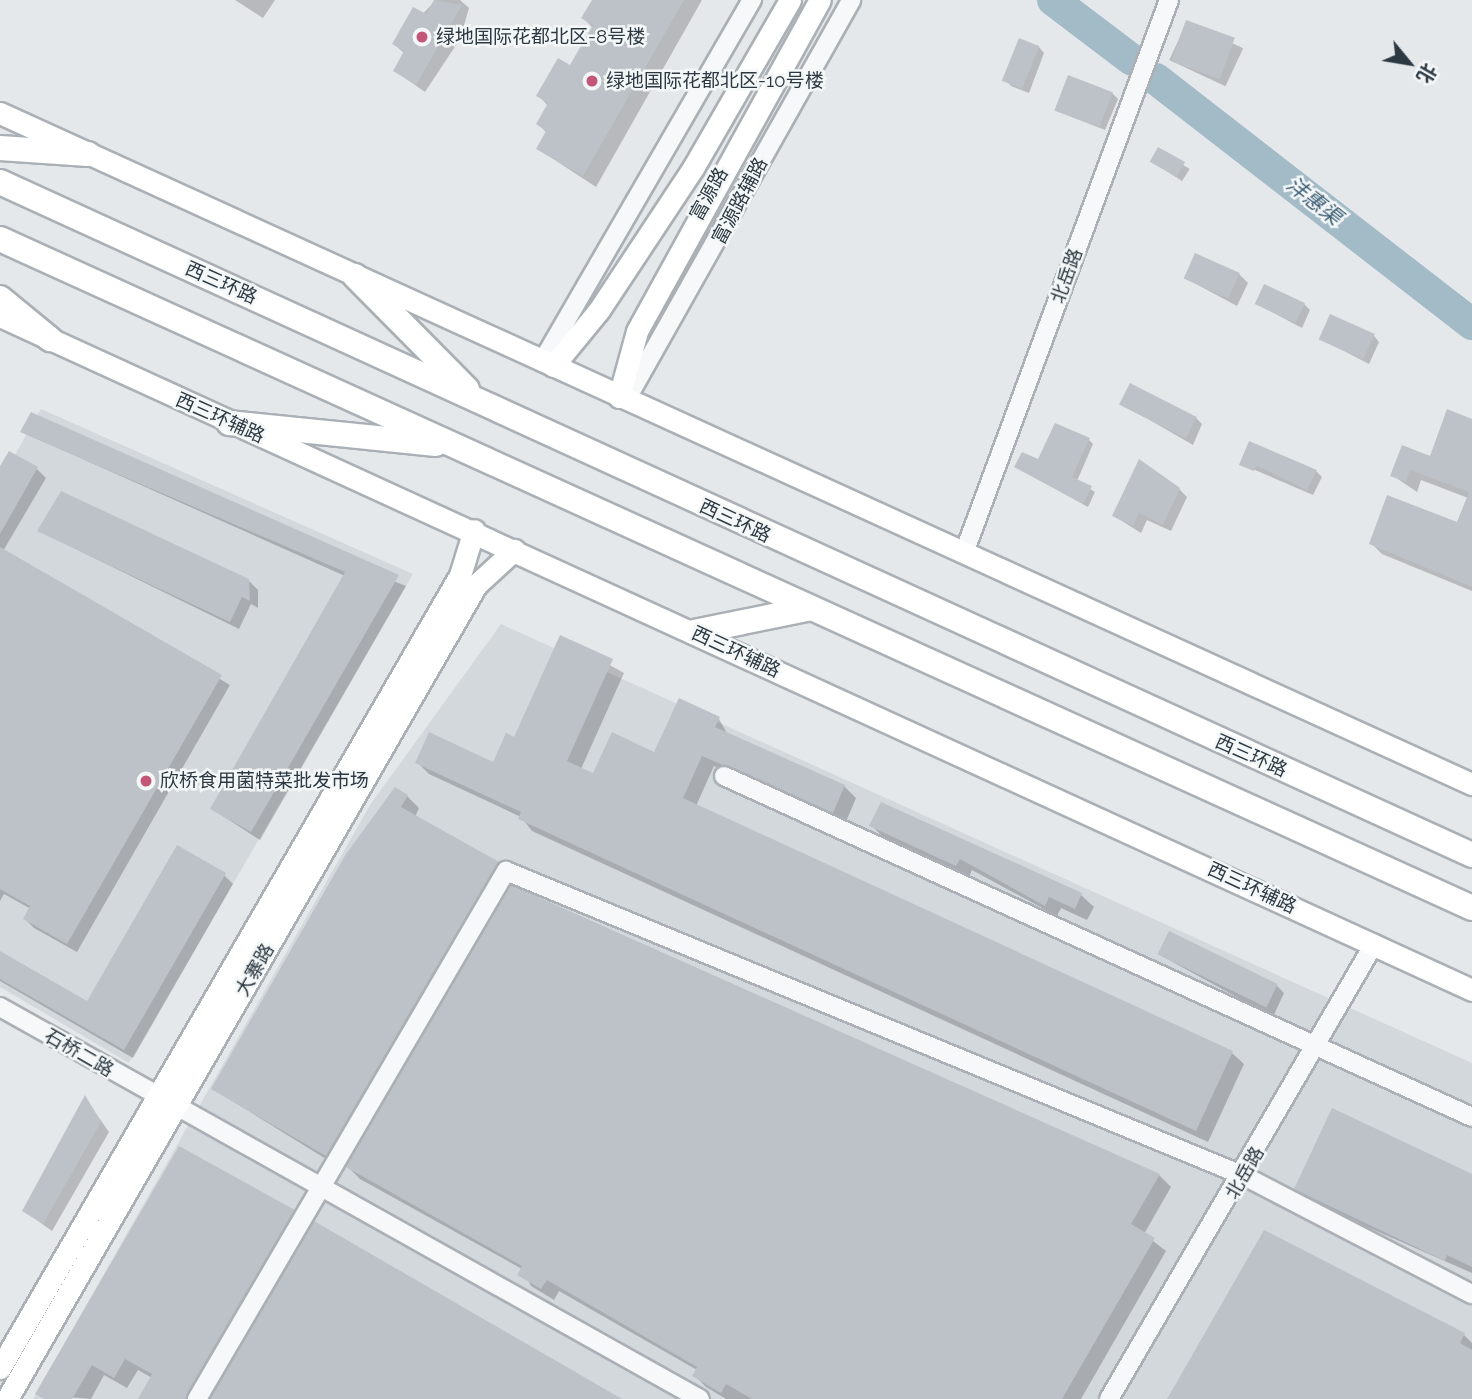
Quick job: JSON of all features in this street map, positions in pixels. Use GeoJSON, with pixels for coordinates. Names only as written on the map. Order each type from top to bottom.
{"type":"FeatureCollection","features":[{"type":"Feature","properties":{"kind":"highway"},"geometry":{"type":"LineString","coordinates":[[0,148],[88,154]]}},
{"type":"Feature","properties":{"kind":"highway","name":"西三环路"},"geometry":{"type":"LineString","coordinates":[[0,182],[478,400],[932,614],[1472,855]]}},
{"type":"Feature","properties":{"kind":"highway"},"geometry":{"type":"LineString","coordinates":[[0,239],[1472,908]]}},
{"type":"Feature","properties":{"kind":"highway"},"geometry":{"type":"LineString","coordinates":[[355,276],[478,400]]}},
{"type":"Feature","properties":{"kind":"highway"},"geometry":{"type":"LineString","coordinates":[[0,298],[50,339]]}},
{"type":"Feature","properties":{"kind":"highway"},"geometry":{"type":"LineString","coordinates":[[229,423],[457,446]]}},
{"type":"Feature","properties":{"kind":"highway"},"geometry":{"type":"LineString","coordinates":[[694,632],[812,608]]}},
{"type":"Feature","properties":{"kind":"main road","name":"富源路"},"geometry":{"type":"LineString","coordinates":[[547,364],[599,310],[693,169],[790,0]]}},
{"type":"Feature","properties":{"kind":"main road","name":"富源路"},"geometry":{"type":"LineString","coordinates":[[623,398],[644,319],[820,0]]}},
{"type":"Feature","properties":{"kind":"main road"},"geometry":{"type":"LineString","coordinates":[[0,113],[1472,784]]}},
{"type":"Feature","properties":{"kind":"main road","name":"西三环辅路"},"geometry":{"type":"LineString","coordinates":[[0,316],[229,423],[474,530],[1472,990]]}},
{"type":"Feature","properties":{"kind":"main road","name":"大寨路"},"geometry":{"type":"LineString","coordinates":[[7,1399],[167,1103],[460,575],[474,530]]}},
{"type":"Feature","properties":{"kind":"main road","name":"大寨路"},"geometry":{"type":"LineString","coordinates":[[0,1368],[167,1103],[476,585],[514,550]]}},
{"type":"Feature","properties":{"kind":"street"},"geometry":{"type":"LineString","coordinates":[[547,364],[752,0]]}},
{"type":"Feature","properties":{"kind":"street","name":"富源路辅路"},"geometry":{"type":"LineString","coordinates":[[623,398],[851,0]]}},
{"type":"Feature","properties":{"kind":"street","name":"北岳路"},"geometry":{"type":"LineString","coordinates":[[964,553],[1169,0]]}},
{"type":"Feature","properties":{"kind":"street"},"geometry":{"type":"LineString","coordinates":[[724,776],[1472,1117]]}},
{"type":"Feature","properties":{"kind":"street"},"geometry":{"type":"LineString","coordinates":[[197,1399],[506,871],[1244,1177],[1472,1294]]}},
{"type":"Feature","properties":{"kind":"street","name":"北岳路"},"geometry":{"type":"LineString","coordinates":[[1110,1399],[1244,1177],[1374,944]]}},
{"type":"Feature","properties":{"kind":"street","name":"石桥二路"},"geometry":{"type":"LineString","coordinates":[[0,1007],[167,1103],[700,1399]]}},
{"type":"Feature","properties":{"kind":"shaded area","name":"欣桥食用菌特菜批发市场"},"geometry":{"type":"Polygon","coordinates":[[[41,409],[413,574],[129,1063],[0,987],[0,481],[41,409]]]}},
{"type":"Feature","properties":{"kind":"shaded area"},"geometry":{"type":"Polygon","coordinates":[[[501,624],[1472,1063],[1472,1399],[33,1399],[370,805],[501,624]]]}},
{"type":"Feature","properties":{"kind":"building","name":"绿地国际花都北区-8号楼"},"geometry":{"type":"Polygon","coordinates":[[[434,0],[462,5],[416,85],[393,71],[404,51],[392,44],[413,7],[426,14],[434,0]]]}},
{"type":"Feature","properties":{"kind":"building","name":"绿地国际花都北区-10号楼"},"geometry":{"type":"Polygon","coordinates":[[[592,0],[684,0],[583,176],[536,149],[546,131],[536,124],[548,103],[536,96],[558,58],[570,65],[593,25],[581,18],[592,0]]]}},
{"type":"Feature","properties":{"kind":"building"},"geometry":{"type":"Polygon","coordinates":[[[1186,20],[1235,38],[1220,79],[1171,61],[1186,20]]]}},
{"type":"Feature","properties":{"kind":"building"},"geometry":{"type":"Polygon","coordinates":[[[1019,38],[1039,46],[1022,89],[1002,81],[1019,38]]]}},
{"type":"Feature","properties":{"kind":"building"},"geometry":{"type":"Polygon","coordinates":[[[1068,75],[1113,92],[1099,128],[1054,110],[1068,75]]]}},
{"type":"Feature","properties":{"kind":"building"},"geometry":{"type":"Polygon","coordinates":[[[1158,147],[1185,162],[1177,177],[1150,162],[1158,147]]]}},
{"type":"Feature","properties":{"kind":"building"},"geometry":{"type":"Polygon","coordinates":[[[1195,253],[1240,273],[1228,299],[1184,279],[1195,253]]]}},
{"type":"Feature","properties":{"kind":"building"},"geometry":{"type":"Polygon","coordinates":[[[1264,284],[1305,303],[1295,323],[1255,304],[1264,284]]]}},
{"type":"Feature","properties":{"kind":"building"},"geometry":{"type":"Polygon","coordinates":[[[1330,314],[1375,334],[1363,360],[1319,340],[1330,314]]]}},
{"type":"Feature","properties":{"kind":"building"},"geometry":{"type":"Polygon","coordinates":[[[1130,383],[1197,417],[1186,438],[1119,404],[1130,383]]]}},
{"type":"Feature","properties":{"kind":"building"},"geometry":{"type":"Polygon","coordinates":[[[1447,409],[1472,419],[1472,587],[1369,544],[1387,495],[1457,522],[1469,492],[1410,470],[1406,482],[1390,476],[1402,445],[1430,456],[1447,409]]]}},
{"type":"Feature","properties":{"kind":"building"},"geometry":{"type":"Polygon","coordinates":[[[31,412],[399,575],[251,832],[210,809],[345,572],[20,432],[31,412]]]}},
{"type":"Feature","properties":{"kind":"building"},"geometry":{"type":"Polygon","coordinates":[[[1055,423],[1090,438],[1072,477],[1092,486],[1083,504],[1014,467],[1022,452],[1038,459],[1055,423]]]}},
{"type":"Feature","properties":{"kind":"building"},"geometry":{"type":"Polygon","coordinates":[[[1249,441],[1317,470],[1307,490],[1257,466],[1254,471],[1239,465],[1249,441]]]}},
{"type":"Feature","properties":{"kind":"building"},"geometry":{"type":"Polygon","coordinates":[[[9,451],[38,467],[0,534],[0,466],[9,451]]]}},
{"type":"Feature","properties":{"kind":"building"},"geometry":{"type":"Polygon","coordinates":[[[1139,459],[1180,488],[1163,525],[1139,513],[1133,526],[1112,516],[1139,459]]]}},
{"type":"Feature","properties":{"kind":"building"},"geometry":{"type":"Polygon","coordinates":[[[61,491],[249,579],[250,601],[242,597],[230,622],[37,531],[61,491]]]}},
{"type":"Feature","properties":{"kind":"building"},"geometry":{"type":"Polygon","coordinates":[[[0,547],[222,675],[67,944],[23,919],[30,906],[0,889],[0,547]]]}},
{"type":"Feature","properties":{"kind":"building"},"geometry":{"type":"Polygon","coordinates":[[[560,635],[613,659],[567,761],[593,773],[612,732],[654,752],[679,698],[720,717],[715,727],[845,785],[833,813],[702,756],[683,798],[1233,1051],[1196,1131],[518,819],[521,812],[415,763],[429,732],[493,762],[506,733],[514,737],[560,635]]]}},
{"type":"Feature","properties":{"kind":"building"},"geometry":{"type":"Polygon","coordinates":[[[395,787],[408,795],[401,807],[499,862],[326,1156],[211,1089],[346,854],[395,787]]]}},
{"type":"Feature","properties":{"kind":"building"},"geometry":{"type":"Polygon","coordinates":[[[881,802],[1082,893],[1075,909],[1049,897],[1045,906],[960,859],[956,866],[869,826],[881,802]]]}},
{"type":"Feature","properties":{"kind":"building"},"geometry":{"type":"Polygon","coordinates":[[[177,845],[226,873],[124,1050],[0,979],[0,951],[87,1001],[177,845]]]}},
{"type":"Feature","properties":{"kind":"building"},"geometry":{"type":"Polygon","coordinates":[[[511,885],[1160,1174],[1131,1224],[1155,1238],[1062,1399],[752,1399],[726,1384],[721,1393],[692,1376],[697,1367],[547,1280],[541,1289],[517,1275],[522,1266],[346,1167],[511,885]]]}},
{"type":"Feature","properties":{"kind":"building"},"geometry":{"type":"Polygon","coordinates":[[[1169,931],[1278,984],[1266,1007],[1158,954],[1169,931]]]}},
{"type":"Feature","properties":{"kind":"building"},"geometry":{"type":"Polygon","coordinates":[[[85,1095],[101,1122],[43,1224],[22,1211],[85,1095]]]}},
{"type":"Feature","properties":{"kind":"building"},"geometry":{"type":"Polygon","coordinates":[[[1332,1108],[1472,1174],[1472,1267],[1447,1255],[1445,1261],[1294,1189],[1332,1108]]]}},
{"type":"Feature","properties":{"kind":"building"},"geometry":{"type":"Polygon","coordinates":[[[179,1146],[295,1210],[186,1399],[138,1399],[152,1374],[125,1359],[114,1378],[92,1365],[72,1399],[44,1399],[35,1394],[179,1146]]]}},
{"type":"Feature","properties":{"kind":"building"},"geometry":{"type":"Polygon","coordinates":[[[314,1221],[622,1399],[210,1399],[314,1221]]]}},
{"type":"Feature","properties":{"kind":"building"},"geometry":{"type":"Polygon","coordinates":[[[1264,1230],[1465,1333],[1460,1343],[1472,1350],[1472,1399],[1167,1399],[1264,1230]]]}},
{"type":"Feature","properties":{"kind":"waterway","name":"沣惠渠"},"geometry":{"type":"LineString","coordinates":[[1053,0],[1132,60]]}},
{"type":"Feature","properties":{"kind":"waterway","name":"沣惠渠"},"geometry":{"type":"LineString","coordinates":[[1156,79],[1472,324]]}},
{"type":"Feature","properties":{"kind":"place","name":"绿地国际花都北区-8号楼"},"geometry":{"type":"Point","coordinates":[422,37]}},
{"type":"Feature","properties":{"kind":"place","name":"绿地国际花都北区-10号楼"},"geometry":{"type":"Point","coordinates":[592,81]}},
{"type":"Feature","properties":{"kind":"place","name":"欣桥食用菌特菜批发市场"},"geometry":{"type":"Point","coordinates":[146,781]}}]}
